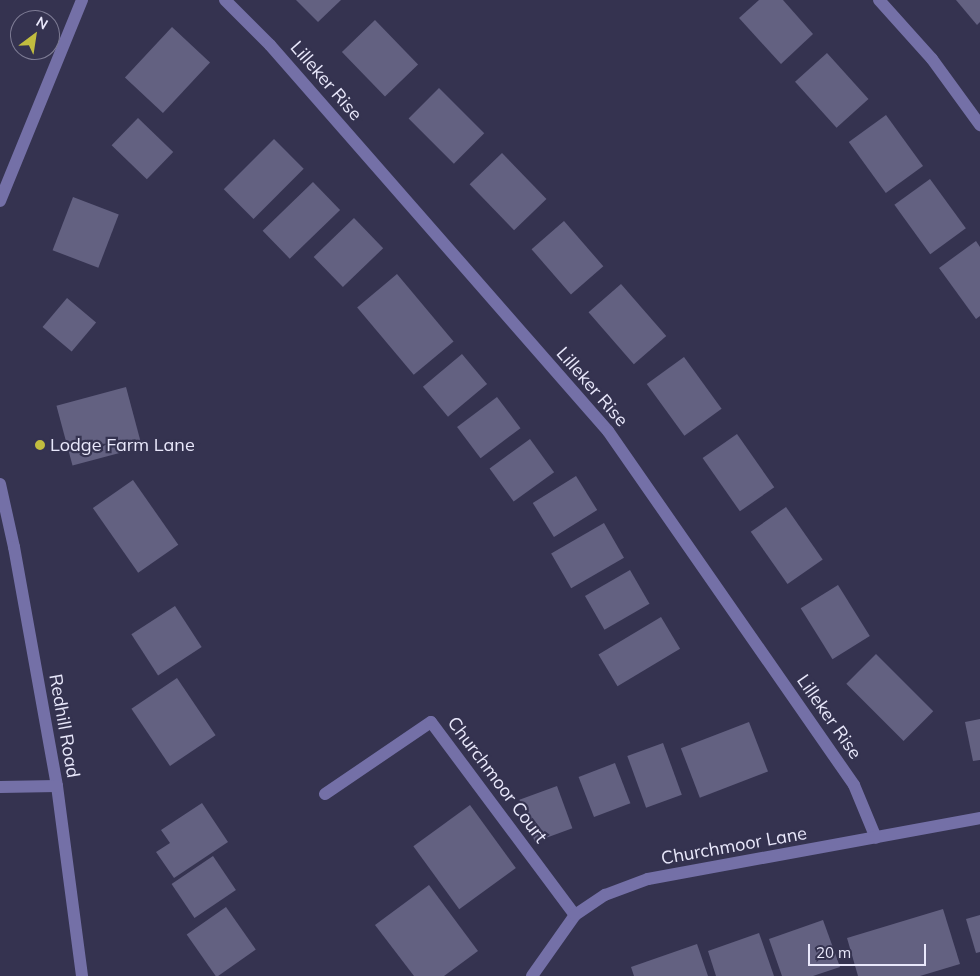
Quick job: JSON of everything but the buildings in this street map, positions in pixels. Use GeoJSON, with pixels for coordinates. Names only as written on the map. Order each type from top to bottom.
{"type":"FeatureCollection","features":[{"type":"Feature","properties":{"kind":"street"},"geometry":{"type":"LineString","coordinates":[[0,200],[82,0]]}},
{"type":"Feature","properties":{"kind":"street","name":"Lilleker Rise"},"geometry":{"type":"LineString","coordinates":[[225,0],[270,44],[608,431],[854,785],[876,838]]}},
{"type":"Feature","properties":{"kind":"street"},"geometry":{"type":"LineString","coordinates":[[879,0],[932,59],[980,126]]}},
{"type":"Feature","properties":{"kind":"street","name":"Redhill Road"},"geometry":{"type":"LineString","coordinates":[[0,484],[14,547],[57,786],[82,976]]}},
{"type":"Feature","properties":{"kind":"street","name":"Churchmoor Court"},"geometry":{"type":"LineString","coordinates":[[325,794],[431,722],[575,915]]}},
{"type":"Feature","properties":{"kind":"street"},"geometry":{"type":"LineString","coordinates":[[0,787],[57,786]]}},
{"type":"Feature","properties":{"kind":"street","name":"Churchmoor Lane"},"geometry":{"type":"LineString","coordinates":[[532,976],[575,915],[606,894],[648,879],[980,818]]}},
{"type":"Feature","properties":{"kind":"place","name":"Lodge Farm Lane"},"geometry":{"type":"Point","coordinates":[40,445]}}]}
